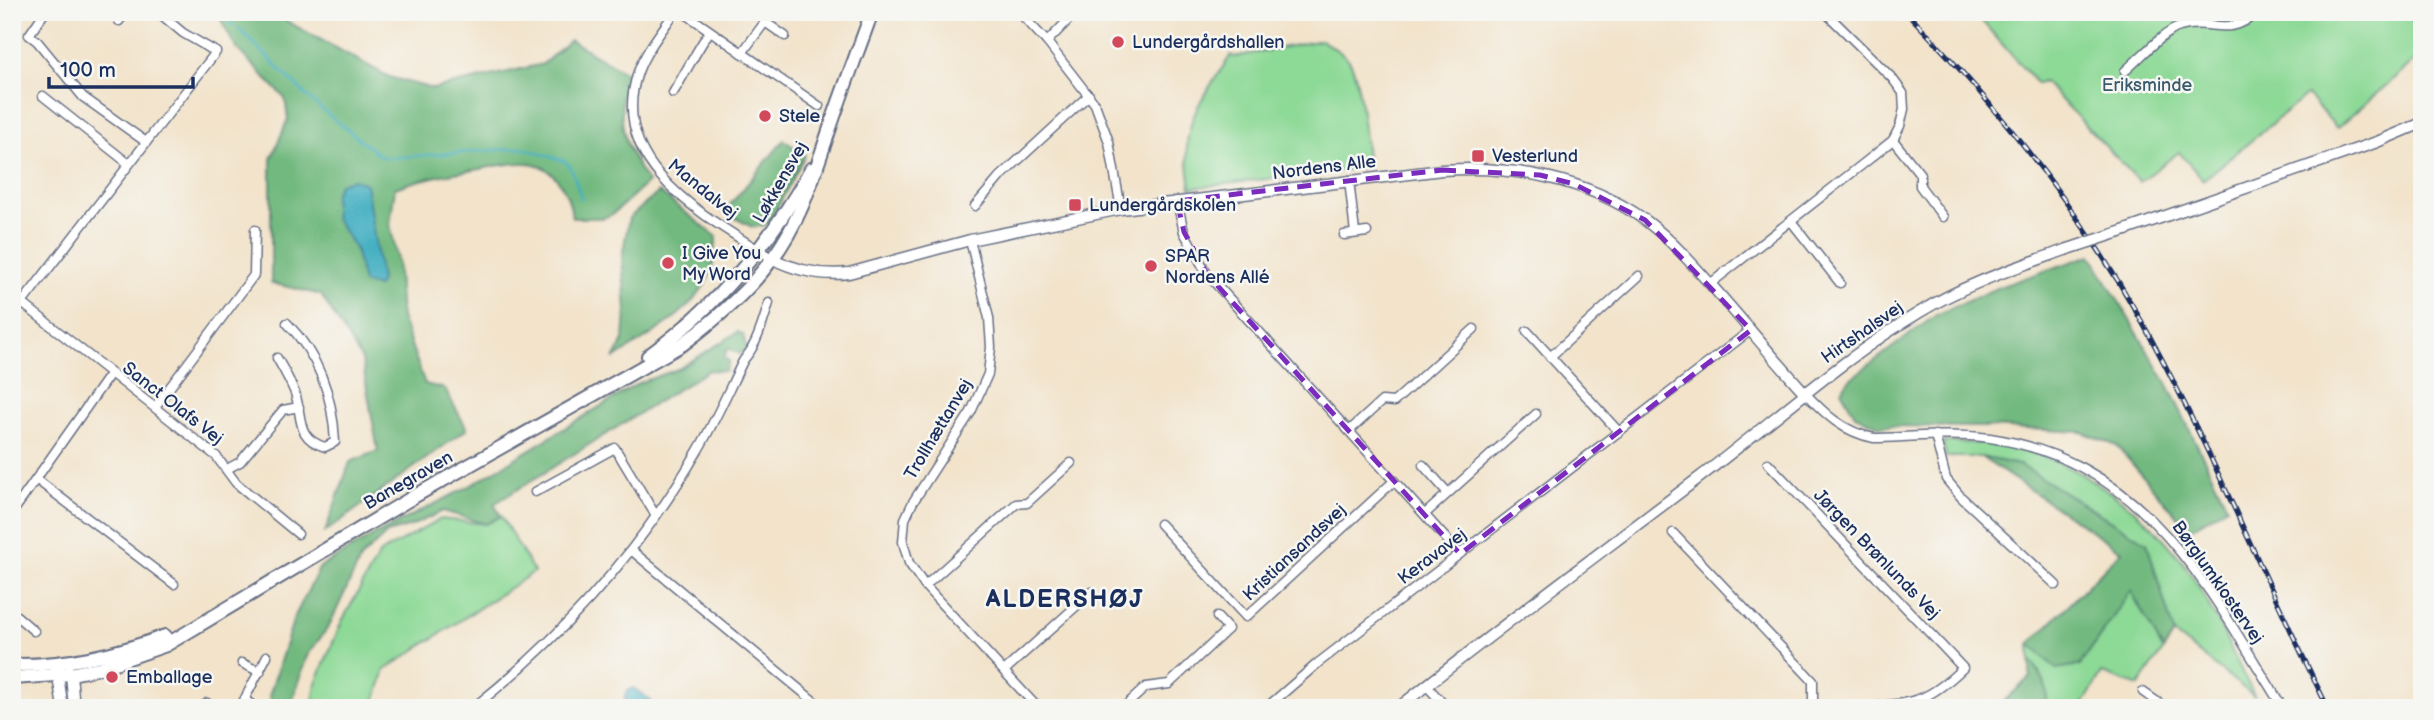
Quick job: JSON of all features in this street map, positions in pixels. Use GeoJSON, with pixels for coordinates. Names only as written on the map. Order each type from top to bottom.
{"type":"FeatureCollection","features":[{"type":"Feature","properties":{"kind":"main road","name":"Løkkensvej"},"geometry":{"type":"LineString","coordinates":[[772,259],[807,197],[872,12]]}},
{"type":"Feature","properties":{"kind":"main road","name":"Løkkensvej"},"geometry":{"type":"LineString","coordinates":[[760,250],[798,192],[829,130]]}},
{"type":"Feature","properties":{"kind":"main road","name":"Banegraven"},"geometry":{"type":"LineString","coordinates":[[607,386],[693,321],[718,298],[760,250]]}},
{"type":"Feature","properties":{"kind":"main road","name":"Banegraven"},"geometry":{"type":"LineString","coordinates":[[12,678],[64,675],[111,665],[155,649],[196,628],[415,496],[651,363],[695,335],[727,308],[772,259]]}},
{"type":"Feature","properties":{"kind":"main road","name":"Banegraven"},"geometry":{"type":"LineString","coordinates":[[12,665],[63,662],[106,654],[190,627],[229,607]]}},
{"type":"Feature","properties":{"kind":"street"},"geometry":{"type":"LineString","coordinates":[[45,12],[29,35],[83,97],[146,142]]}},
{"type":"Feature","properties":{"kind":"street"},"geometry":{"type":"LineString","coordinates":[[119,21],[126,12]]}},
{"type":"Feature","properties":{"kind":"street"},"geometry":{"type":"LineString","coordinates":[[12,316],[216,52],[183,33],[158,12]]}},
{"type":"Feature","properties":{"kind":"street","name":"Mandalvej"},"geometry":{"type":"LineString","coordinates":[[675,12],[648,52],[634,88],[632,107],[639,145],[660,177],[680,195],[724,229],[772,259]]}},
{"type":"Feature","properties":{"kind":"street"},"geometry":{"type":"LineString","coordinates":[[683,12],[819,106]]}},
{"type":"Feature","properties":{"kind":"street"},"geometry":{"type":"LineString","coordinates":[[1018,12],[1047,42],[1096,104],[1110,142],[1121,209]]}},
{"type":"Feature","properties":{"kind":"street"},"geometry":{"type":"LineString","coordinates":[[1047,42],[1076,12]]}},
{"type":"Feature","properties":{"kind":"street"},"geometry":{"type":"LineString","coordinates":[[1710,284],[1893,140],[1900,126],[1904,109],[1903,93],[1892,78],[1825,12]]}},
{"type":"Feature","properties":{"kind":"street"},"geometry":{"type":"LineString","coordinates":[[2125,71],[2173,29],[2189,25],[2235,27],[2258,12]]}},
{"type":"Feature","properties":{"kind":"street"},"geometry":{"type":"LineString","coordinates":[[742,53],[765,22],[785,36]]}},
{"type":"Feature","properties":{"kind":"street"},"geometry":{"type":"LineString","coordinates":[[673,93],[687,71],[688,63],[710,31]]}},
{"type":"Feature","properties":{"kind":"street"},"geometry":{"type":"LineString","coordinates":[[975,206],[1000,177],[1089,95]]}},
{"type":"Feature","properties":{"kind":"street"},"geometry":{"type":"LineString","coordinates":[[43,96],[129,164]]}},
{"type":"Feature","properties":{"kind":"street","name":"Hirtshalsvej"},"geometry":{"type":"LineString","coordinates":[[1398,708],[1735,451],[1804,392],[1920,311],[1969,285],[2376,142],[2422,123]]}},
{"type":"Feature","properties":{"kind":"street"},"geometry":{"type":"LineString","coordinates":[[1893,140],[1920,174],[1920,186],[1943,217]]}},
{"type":"Feature","properties":{"kind":"street","name":"Nordens Alle"},"geometry":{"type":"LineString","coordinates":[[772,259],[792,268],[836,274],[849,273],[971,240],[1121,209],[1177,201],[1476,168],[1540,175],[1574,184],[1645,220],[1678,249],[1804,392]]}},
{"type":"Feature","properties":{"kind":"street"},"geometry":{"type":"LineString","coordinates":[[1349,180],[1355,233]]}},
{"type":"Feature","properties":{"kind":"street"},"geometry":{"type":"LineString","coordinates":[[1177,201],[1184,232],[1207,274],[1460,554]]}},
{"type":"Feature","properties":{"kind":"street"},"geometry":{"type":"LineString","coordinates":[[1791,220],[1840,283]]}},
{"type":"Feature","properties":{"kind":"street"},"geometry":{"type":"LineString","coordinates":[[155,407],[254,275],[255,230]]}},
{"type":"Feature","properties":{"kind":"street"},"geometry":{"type":"LineString","coordinates":[[1344,235],[1367,232]]}},
{"type":"Feature","properties":{"kind":"street","name":"Trollhættanvej"},"geometry":{"type":"LineString","coordinates":[[971,240],[989,318],[990,360],[978,400],[913,502],[905,520],[903,542],[909,562],[925,586],[1038,708]]}},
{"type":"Feature","properties":{"kind":"street"},"geometry":{"type":"LineString","coordinates":[[1550,357],[1639,276]]}},
{"type":"Feature","properties":{"kind":"street","name":"Sanct Olafs Vej"},"geometry":{"type":"LineString","coordinates":[[22,303],[216,456],[236,483],[298,534]]}},
{"type":"Feature","properties":{"kind":"street"},"geometry":{"type":"LineString","coordinates":[[473,708],[544,647],[631,550],[656,516],[721,410],[744,358],[752,349],[769,303]]}},
{"type":"Feature","properties":{"kind":"street"},"geometry":{"type":"LineString","coordinates":[[277,358],[289,378],[299,407],[301,428],[308,439],[325,447],[333,444],[334,421],[324,378],[307,348],[287,323]]}},
{"type":"Feature","properties":{"kind":"street"},"geometry":{"type":"LineString","coordinates":[[1349,431],[1382,401],[1394,402],[1475,329]]}},
{"type":"Feature","properties":{"kind":"street","name":"Keravavej"},"geometry":{"type":"LineString","coordinates":[[1266,708],[1318,663],[1751,330]]}},
{"type":"Feature","properties":{"kind":"street"},"geometry":{"type":"LineString","coordinates":[[1527,331],[1619,432]]}},
{"type":"Feature","properties":{"kind":"street"},"geometry":{"type":"LineString","coordinates":[[12,513],[15,502],[36,479],[110,374]]}},
{"type":"Feature","properties":{"kind":"street","name":"Børglumklostervej"},"geometry":{"type":"LineString","coordinates":[[1804,392],[1830,418],[1858,435],[1874,439],[1935,435],[1991,438],[2035,448],[2082,468],[2129,498],[2154,520],[2182,552],[2283,708]]}},
{"type":"Feature","properties":{"kind":"street"},"geometry":{"type":"LineString","coordinates":[[227,469],[240,462],[283,410],[299,407]]}},
{"type":"Feature","properties":{"kind":"street"},"geometry":{"type":"LineString","coordinates":[[1424,514],[1535,414]]}},
{"type":"Feature","properties":{"kind":"street"},"geometry":{"type":"LineString","coordinates":[[1935,435],[1947,479],[1961,497],[2056,585]]}},
{"type":"Feature","properties":{"kind":"street"},"geometry":{"type":"LineString","coordinates":[[535,492],[615,448],[656,516]]}},
{"type":"Feature","properties":{"kind":"street"},"geometry":{"type":"LineString","coordinates":[[925,586],[1016,504],[1027,503],[1071,463]]}},
{"type":"Feature","properties":{"kind":"street","name":"Jørgen Brønlunds Vej"},"geometry":{"type":"LineString","coordinates":[[1768,463],[1963,668],[1940,690],[1921,700],[1861,708]]}},
{"type":"Feature","properties":{"kind":"street"},"geometry":{"type":"LineString","coordinates":[[1423,465],[1448,493]]}},
{"type":"Feature","properties":{"kind":"street"},"geometry":{"type":"LineString","coordinates":[[36,479],[174,584]]}},
{"type":"Feature","properties":{"kind":"street","name":"Kristiansandsvej"},"geometry":{"type":"LineString","coordinates":[[1160,524],[1246,617],[1394,481]]}},
{"type":"Feature","properties":{"kind":"street"},"geometry":{"type":"LineString","coordinates":[[1673,533],[1812,681],[1814,708]]}},
{"type":"Feature","properties":{"kind":"street"},"geometry":{"type":"LineString","coordinates":[[631,550],[822,708]]}},
{"type":"Feature","properties":{"kind":"street"},"geometry":{"type":"LineString","coordinates":[[1004,671],[1092,592]]}},
{"type":"Feature","properties":{"kind":"street"},"geometry":{"type":"LineString","coordinates":[[12,612],[34,631]]}},
{"type":"Feature","properties":{"kind":"street"},"geometry":{"type":"LineString","coordinates":[[1123,708],[1146,687],[1169,684],[1228,629],[1217,617]]}},
{"type":"Feature","properties":{"kind":"street"},"geometry":{"type":"LineString","coordinates":[[256,708],[242,704],[267,656]]}},
{"type":"Feature","properties":{"kind":"street"},"geometry":{"type":"LineString","coordinates":[[63,662],[64,708]]}},
{"type":"Feature","properties":{"kind":"street"},"geometry":{"type":"LineString","coordinates":[[242,663],[260,672]]}},
{"type":"Feature","properties":{"kind":"street"},"geometry":{"type":"LineString","coordinates":[[64,675],[74,708]]}},
{"type":"Feature","properties":{"kind":"street"},"geometry":{"type":"LineString","coordinates":[[1426,685],[1447,708]]}},
{"type":"Feature","properties":{"kind":"street"},"geometry":{"type":"LineString","coordinates":[[2143,692],[2166,708]]}},
{"type":"Feature","properties":{"kind":"highlighted area"},"geometry":{"type":"Polygon","coordinates":[[[1442,170],[1540,175],[1574,184],[1645,220],[1751,330],[1460,554],[1207,274],[1184,232],[1177,201],[1442,170]]]}},
{"type":"Feature","properties":{"kind":"green space"},"geometry":{"type":"Polygon","coordinates":[[[214,12],[270,12],[389,77],[433,89],[543,64],[570,40],[626,73],[622,104],[624,130],[632,156],[648,182],[613,214],[603,218],[572,218],[568,198],[558,180],[534,164],[511,164],[454,173],[395,188],[390,224],[397,258],[401,317],[425,384],[445,389],[467,429],[325,532],[350,462],[378,451],[362,360],[321,295],[271,283],[271,159],[288,119],[285,98],[236,48],[214,12]]]}},
{"type":"Feature","properties":{"kind":"green space","name":"Eriksminde"},"geometry":{"type":"Polygon","coordinates":[[[1974,12],[2405,12],[2422,32],[2422,54],[2337,128],[2307,95],[2203,180],[2179,152],[2140,182],[2044,82],[2037,84],[1974,12]]]}},
{"type":"Feature","properties":{"kind":"green space"},"geometry":{"type":"Polygon","coordinates":[[[1321,40],[1345,56],[1352,67],[1359,94],[1368,167],[1191,188],[1187,149],[1191,123],[1202,99],[1231,55],[1234,57],[1321,40]]]}},
{"type":"Feature","properties":{"kind":"green space"},"geometry":{"type":"Polygon","coordinates":[[[784,140],[805,155],[775,212],[765,225],[752,227],[724,212],[784,140]]]}},
{"type":"Feature","properties":{"kind":"green space"},"geometry":{"type":"Polygon","coordinates":[[[659,192],[717,237],[712,269],[705,284],[684,310],[614,359],[624,340],[626,311],[622,257],[629,218],[659,192]]]}},
{"type":"Feature","properties":{"kind":"green space"},"geometry":{"type":"Polygon","coordinates":[[[2091,255],[2167,383],[2227,506],[2189,530],[2117,446],[2082,432],[1989,427],[1879,426],[1855,415],[1841,390],[1850,379],[1936,315],[1999,287],[2091,255]]]}},
{"type":"Feature","properties":{"kind":"green space"},"geometry":{"type":"Polygon","coordinates":[[[738,332],[743,335],[747,349],[740,354],[728,348],[724,357],[729,361],[725,371],[709,370],[494,504],[501,516],[486,524],[443,511],[411,526],[387,533],[361,558],[329,626],[307,656],[290,708],[278,708],[269,696],[294,618],[320,567],[378,533],[468,487],[639,383],[678,369],[738,332]]]}},
{"type":"Feature","properties":{"kind":"green space"},"geometry":{"type":"Polygon","coordinates":[[[1943,442],[2000,445],[2033,453],[2079,473],[2122,500],[2160,534],[2191,574],[2255,697],[2174,634],[2139,686],[2102,673],[2081,708],[1997,708],[2030,677],[2030,644],[2122,551],[1981,457],[1946,457],[1943,442]]]}},
{"type":"Feature","properties":{"kind":"green space"},"geometry":{"type":"Polygon","coordinates":[[[1981,457],[2020,465],[2147,543],[2174,634],[2163,650],[2131,591],[2080,665],[2056,669],[2030,644],[2122,551],[1981,457]]]}},
{"type":"Feature","properties":{"kind":"green space"},"geometry":{"type":"Polygon","coordinates":[[[501,516],[534,572],[385,670],[373,708],[312,708],[316,683],[342,621],[380,553],[441,519],[486,524],[501,516]]]}},
{"type":"Feature","properties":{"kind":"green space"},"geometry":{"type":"Polygon","coordinates":[[[2030,660],[2046,688],[2044,708],[1997,708],[2030,677],[2030,660]]]}},
{"type":"Feature","properties":{"kind":"water"},"geometry":{"type":"Polygon","coordinates":[[[353,179],[366,184],[381,280],[378,287],[363,283],[355,248],[335,218],[334,196],[339,184],[353,179]]]}},
{"type":"Feature","properties":{"kind":"water"},"geometry":{"type":"Polygon","coordinates":[[[633,688],[649,699],[653,708],[637,708],[627,703],[624,699],[627,691],[633,688]]]}},
{"type":"Feature","properties":{"kind":"waterway"},"geometry":{"type":"LineString","coordinates":[[222,12],[233,25]]}},
{"type":"Feature","properties":{"kind":"waterway"},"geometry":{"type":"LineString","coordinates":[[238,28],[313,102],[380,156],[388,158],[523,148],[564,161],[571,168],[582,199]]}},
{"type":"Feature","properties":{"kind":"railway"},"geometry":{"type":"LineString","coordinates":[[1906,12],[1940,47],[2034,159],[2117,280],[2191,417],[2328,708]]}},
{"type":"Feature","properties":{"kind":"place","name":"Lundergårdshallen"},"geometry":{"type":"Point","coordinates":[1118,42]}},
{"type":"Feature","properties":{"kind":"place","name":"Stele"},"geometry":{"type":"Point","coordinates":[765,116]}},
{"type":"Feature","properties":{"kind":"place","name":"Vesterlund"},"geometry":{"type":"Point","coordinates":[1478,156]}},
{"type":"Feature","properties":{"kind":"place","name":"Lundergårdskolen"},"geometry":{"type":"Point","coordinates":[1075,205]}},
{"type":"Feature","properties":{"kind":"place","name":"I Give You My Word"},"geometry":{"type":"Point","coordinates":[668,263]}},
{"type":"Feature","properties":{"kind":"place","name":"SPAR Nordens Allé"},"geometry":{"type":"Point","coordinates":[1151,266]}},
{"type":"Feature","properties":{"kind":"place","name":"Emballage"},"geometry":{"type":"Point","coordinates":[112,677]}},
{"type":"Feature","properties":{"kind":"district","name":"ALDERSHØJ"},"geometry":{"type":"Point","coordinates":[1065,599]}}]}
